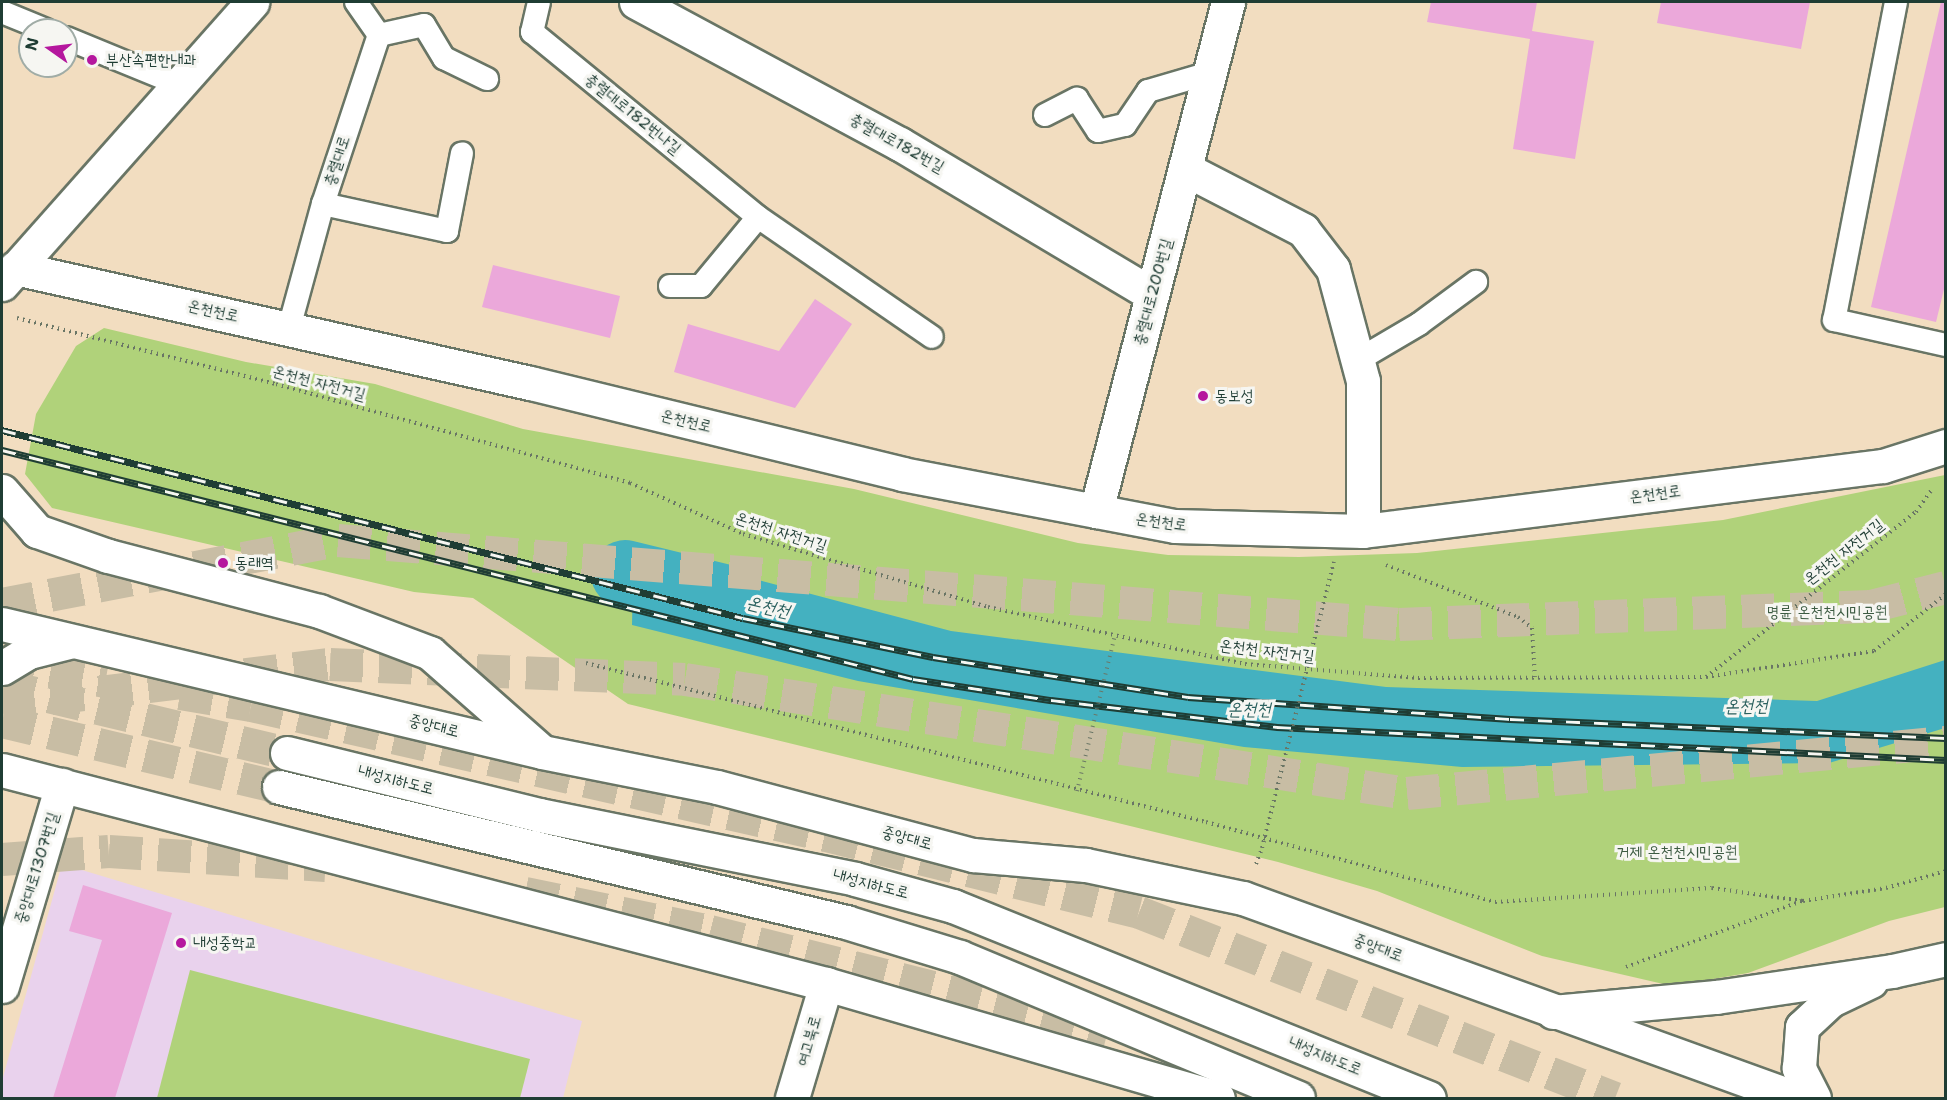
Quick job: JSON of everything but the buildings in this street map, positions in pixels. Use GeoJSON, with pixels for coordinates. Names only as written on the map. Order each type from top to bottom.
{"type":"FeatureCollection","features":[{"type":"Feature","properties":{"kind":"main road"},"geometry":{"type":"LineString","coordinates":[[6,272],[252,2]]}},
{"type":"Feature","properties":{"kind":"main road","name":"충렬대로182번길"},"geometry":{"type":"LineString","coordinates":[[636,2],[900,144],[1152,294]]}},
{"type":"Feature","properties":{"kind":"main road","name":"충렬대로200번길"},"geometry":{"type":"LineString","coordinates":[[1096,512],[1228,2]]}},
{"type":"Feature","properties":{"kind":"main road"},"geometry":{"type":"LineString","coordinates":[[1185,169],[1303,230],[1333,269],[1363,381],[1363,531]]}},
{"type":"Feature","properties":{"kind":"main road","name":"온천천로"},"geometry":{"type":"LineString","coordinates":[[6,272],[289,328],[902,474],[1175,526],[1363,531],[1883,465],[1941,448]]}},
{"type":"Feature","properties":{"kind":"main road"},"geometry":{"type":"LineString","coordinates":[[2,491],[37,531],[108,556],[319,610],[430,653],[542,752]]}},
{"type":"Feature","properties":{"kind":"main road","name":"중앙대로"},"geometry":{"type":"LineString","coordinates":[[2,624],[542,752],[717,787],[973,855],[1086,865],[1243,898],[1551,1013],[1796,1098]]}},
{"type":"Feature","properties":{"kind":"main road"},"geometry":{"type":"LineString","coordinates":[[2,668],[29,652],[76,640]]}},
{"type":"Feature","properties":{"kind":"main road"},"geometry":{"type":"LineString","coordinates":[[2,746],[52,782]]}},
{"type":"Feature","properties":{"kind":"main road","name":"내성지하도로"},"geometry":{"type":"LineString","coordinates":[[287,753],[539,815],[855,879],[953,906],[1429,1098]]}},
{"type":"Feature","properties":{"kind":"main road"},"geometry":{"type":"LineString","coordinates":[[2,770],[826,984],[1218,1098]]}},
{"type":"Feature","properties":{"kind":"main road","name":"중앙대로1307번길"},"geometry":{"type":"LineString","coordinates":[[2,986],[52,782]]}},
{"type":"Feature","properties":{"kind":"main road"},"geometry":{"type":"LineString","coordinates":[[279,787],[846,922],[960,957],[1298,1098]]}},
{"type":"Feature","properties":{"kind":"main road"},"geometry":{"type":"LineString","coordinates":[[1551,1013],[1716,997],[1892,971],[1946,959]]}},
{"type":"Feature","properties":{"kind":"main road"},"geometry":{"type":"LineString","coordinates":[[1814,1098],[1799,1068],[1802,1027],[1831,1000],[1892,971]]}},
{"type":"Feature","properties":{"kind":"main road","name":"여고북로"},"geometry":{"type":"LineString","coordinates":[[792,1098],[826,984]]}},
{"type":"Feature","properties":{"kind":"lane"},"geometry":{"type":"LineString","coordinates":[[356,2],[379,35],[424,25],[444,58],[487,79]]}},
{"type":"Feature","properties":{"kind":"lane","name":"충렬대로182번나길"},"geometry":{"type":"LineString","coordinates":[[539,2],[532,32],[758,217],[932,337]]}},
{"type":"Feature","properties":{"kind":"lane"},"geometry":{"type":"LineString","coordinates":[[1896,2],[1834,321],[1946,345]]}},
{"type":"Feature","properties":{"kind":"lane"},"geometry":{"type":"LineString","coordinates":[[2,12],[18,19]]}},
{"type":"Feature","properties":{"kind":"lane","name":"충렬대로"},"geometry":{"type":"LineString","coordinates":[[289,328],[323,204],[379,35]]}},
{"type":"Feature","properties":{"kind":"lane"},"geometry":{"type":"LineString","coordinates":[[78,43],[178,84]]}},
{"type":"Feature","properties":{"kind":"lane"},"geometry":{"type":"LineString","coordinates":[[1045,115],[1077,99],[1098,131],[1125,125],[1148,91],[1209,73]]}},
{"type":"Feature","properties":{"kind":"lane"},"geometry":{"type":"LineString","coordinates":[[323,204],[447,231],[462,153]]}},
{"type":"Feature","properties":{"kind":"lane"},"geometry":{"type":"LineString","coordinates":[[670,286],[701,286],[758,217]]}},
{"type":"Feature","properties":{"kind":"lane"},"geometry":{"type":"LineString","coordinates":[[1358,360],[1419,324],[1476,282]]}},
{"type":"Feature","properties":{"kind":"path","name":"온천천 자전거길"},"geometry":{"type":"LineString","coordinates":[[13,317],[276,384],[618,479],[743,534],[988,607],[1245,664],[1418,678],[1706,677],[1874,651],[1946,594]]}},
{"type":"Feature","properties":{"kind":"path","name":"온천천 자전거길"},"geometry":{"type":"LineString","coordinates":[[1706,677],[1916,512],[1932,491],[1941,448]]}},
{"type":"Feature","properties":{"kind":"path"},"geometry":{"type":"LineString","coordinates":[[1363,531],[1372,560],[1518,617],[1532,628],[1535,677]]}},
{"type":"Feature","properties":{"kind":"path"},"geometry":{"type":"LineString","coordinates":[[1262,848],[1334,562]]}},
{"type":"Feature","properties":{"kind":"path"},"geometry":{"type":"LineString","coordinates":[[1077,791],[1115,635]]}},
{"type":"Feature","properties":{"kind":"path"},"geometry":{"type":"LineString","coordinates":[[586,663],[1077,791],[1206,822],[1495,902],[1712,888],[1803,901]]}},
{"type":"Feature","properties":{"kind":"path"},"geometry":{"type":"LineString","coordinates":[[1619,970],[1803,901],[1886,888],[1946,871]]}},
{"type":"Feature","properties":{"kind":"shaded area","name":"내성중학교"},"geometry":{"type":"Polygon","coordinates":[[[62,864],[582,1021],[563,1098],[2,1098],[2,1081],[62,864]]]}},
{"type":"Feature","properties":{"kind":"green space"},"geometry":{"type":"Polygon","coordinates":[[[104,328],[246,362],[375,384],[523,429],[854,489],[1078,543],[1168,555],[1299,557],[1417,553],[1723,520],[1945,475],[1945,907],[1889,921],[1748,973],[1672,986],[1542,956],[1377,891],[1278,862],[628,704],[473,598],[414,592],[52,508],[25,474],[36,414],[76,346],[104,328]]]}},
{"type":"Feature","properties":{"kind":"green space"},"geometry":{"type":"Polygon","coordinates":[[[190,970],[530,1059],[520,1098],[157,1098],[190,970]]]}},
{"type":"Feature","properties":{"kind":"water","name":"온천천"},"geometry":{"type":"Polygon","coordinates":[[[645,550],[951,631],[1386,687],[1817,701],[1945,660],[1945,728],[1829,763],[1462,767],[1244,747],[858,681],[632,625],[633,577],[645,550]]]}},
{"type":"Feature","properties":{"kind":"waterway","name":"온천천"},"geometry":{"type":"LineString","coordinates":[[625,574],[723,598]]}},
{"type":"Feature","properties":{"kind":"tunnel"},"geometry":{"type":"LineString","coordinates":[[2,604],[338,540],[1399,624],[1871,606],[1946,587]]}},
{"type":"Feature","properties":{"kind":"tunnel"},"geometry":{"type":"LineString","coordinates":[[2,663],[105,681]]}},
{"type":"Feature","properties":{"kind":"tunnel"},"geometry":{"type":"LineString","coordinates":[[2,704],[330,664],[685,679],[1407,793],[1946,742]]}},
{"type":"Feature","properties":{"kind":"tunnel"},"geometry":{"type":"LineString","coordinates":[[2,685],[287,753]]}},
{"type":"Feature","properties":{"kind":"tunnel"},"geometry":{"type":"LineString","coordinates":[[180,693],[251,705],[826,835],[1139,912],[1615,1098]]}},
{"type":"Feature","properties":{"kind":"tunnel"},"geometry":{"type":"LineString","coordinates":[[2,721],[279,787]]}},
{"type":"Feature","properties":{"kind":"tunnel"},"geometry":{"type":"LineString","coordinates":[[2,859],[109,851],[326,865]]}},
{"type":"Feature","properties":{"kind":"tunnel"},"geometry":{"type":"LineString","coordinates":[[525,893],[710,931],[1108,1031]]}},
{"type":"Feature","properties":{"kind":"railway"},"geometry":{"type":"LineString","coordinates":[[2,430],[743,618],[933,657],[1188,697],[1510,719],[1946,738]]}},
{"type":"Feature","properties":{"kind":"railway"},"geometry":{"type":"LineString","coordinates":[[2,450],[913,679],[1051,700],[1277,727],[1946,760]]}},
{"type":"Feature","properties":{"kind":"place","name":"부산속편한내과"},"geometry":{"type":"Point","coordinates":[92,60]}},
{"type":"Feature","properties":{"kind":"place","name":"동보성"},"geometry":{"type":"Point","coordinates":[1203,396]}},
{"type":"Feature","properties":{"kind":"place","name":"동래역"},"geometry":{"type":"Point","coordinates":[223,563]}},
{"type":"Feature","properties":{"kind":"place","name":"내성중학교"},"geometry":{"type":"Point","coordinates":[181,943]}},
{"type":"Feature","properties":{"kind":"park label","name":"명륜 온천천시민공원"},"geometry":{"type":"Point","coordinates":[1827,612]}},
{"type":"Feature","properties":{"kind":"park label","name":"거제 온천천시민공원"},"geometry":{"type":"Point","coordinates":[1677,852]}}]}
